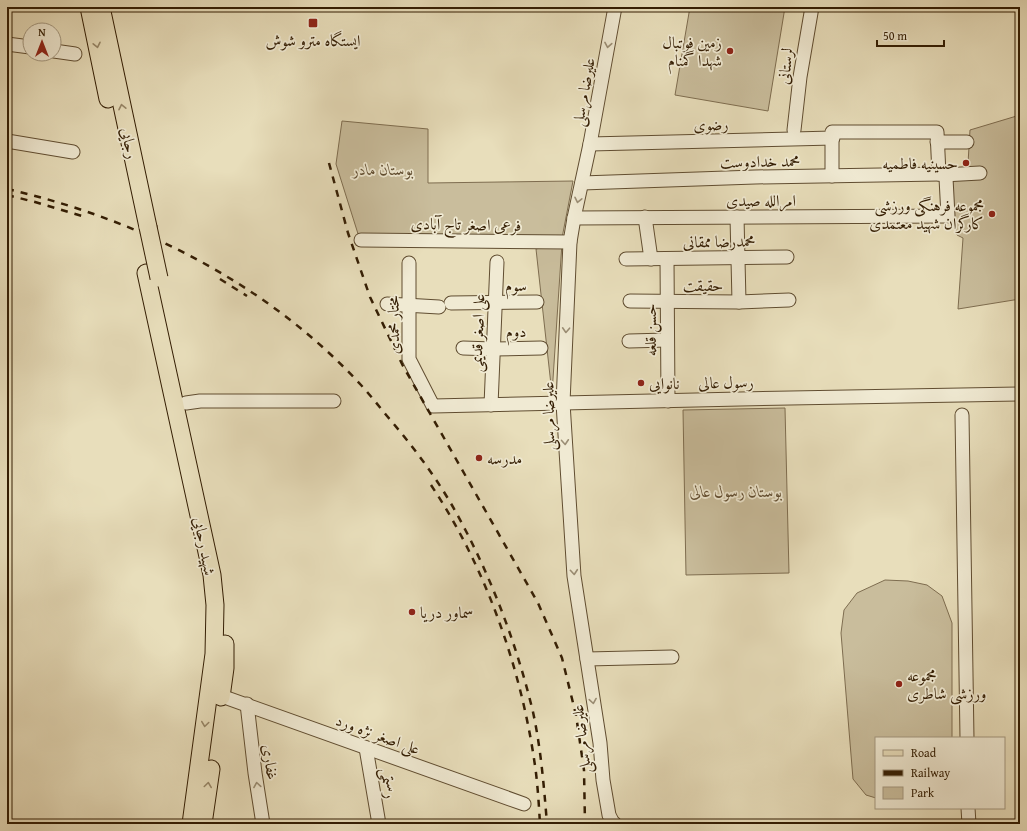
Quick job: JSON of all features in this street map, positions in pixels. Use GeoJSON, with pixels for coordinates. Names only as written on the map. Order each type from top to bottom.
{"type":"FeatureCollection","features":[{"type":"Feature","properties":{"kind":"main road","name":"رجایی"},"geometry":{"type":"LineString","coordinates":[[89,7],[142,225]]}},
{"type":"Feature","properties":{"kind":"main road","name":"رجایی"},"geometry":{"type":"LineString","coordinates":[[101,7],[152,276]]}},
{"type":"Feature","properties":{"kind":"main road","name":"شهید رجایی"},"geometry":{"type":"LineString","coordinates":[[152,276],[186,403],[224,576],[226,616],[225,668],[215,693],[191,824]]}},
{"type":"Feature","properties":{"kind":"main road","name":"شهید رجایی"},"geometry":{"type":"LineString","coordinates":[[152,276],[212,575],[215,605],[215,693],[203,824]]}},
{"type":"Feature","properties":{"kind":"street","name":"علیرضا مرسلی"},"geometry":{"type":"LineString","coordinates":[[615,824],[609,815],[603,780],[600,743],[574,576],[563,403],[570,242],[616,7]]}},
{"type":"Feature","properties":{"kind":"street","name":"لرستانی"},"geometry":{"type":"LineString","coordinates":[[794,130],[800,77],[812,7]]}},
{"type":"Feature","properties":{"kind":"street"},"geometry":{"type":"LineString","coordinates":[[7,44],[22,46]]}},
{"type":"Feature","properties":{"kind":"street"},"geometry":{"type":"LineString","coordinates":[[62,52],[75,54]]}},
{"type":"Feature","properties":{"kind":"street"},"geometry":{"type":"LineString","coordinates":[[832,176],[832,132],[937,137],[967,142]]}},
{"type":"Feature","properties":{"kind":"street"},"geometry":{"type":"LineString","coordinates":[[937,137],[941,175]]}},
{"type":"Feature","properties":{"kind":"street","name":"رضوی"},"geometry":{"type":"LineString","coordinates":[[590,144],[832,138]]}},
{"type":"Feature","properties":{"kind":"street"},"geometry":{"type":"LineString","coordinates":[[7,142],[73,152]]}},
{"type":"Feature","properties":{"kind":"street","name":"محمد خدادوست"},"geometry":{"type":"LineString","coordinates":[[582,183],[980,173]]}},
{"type":"Feature","properties":{"kind":"street","name":"امرالله صیدی"},"geometry":{"type":"LineString","coordinates":[[574,218],[948,216],[946,178],[941,175]]}},
{"type":"Feature","properties":{"kind":"street"},"geometry":{"type":"LineString","coordinates":[[626,259],[651,259],[645,217]]}},
{"type":"Feature","properties":{"kind":"street"},"geometry":{"type":"LineString","coordinates":[[738,217],[739,302]]}},
{"type":"Feature","properties":{"kind":"street","name":"فرعی اصغر تاج آبادی"},"geometry":{"type":"LineString","coordinates":[[361,240],[570,242]]}},
{"type":"Feature","properties":{"kind":"street","name":"محمدرضا ممقانی"},"geometry":{"type":"LineString","coordinates":[[651,259],[787,257]]}},
{"type":"Feature","properties":{"kind":"street","name":"حسن قلعه"},"geometry":{"type":"LineString","coordinates":[[667,259],[668,401]]}},
{"type":"Feature","properties":{"kind":"street","name":"علی اصغر قدیمی"},"geometry":{"type":"LineString","coordinates":[[491,405],[497,262]]}},
{"type":"Feature","properties":{"kind":"street","name":"مختار محمدی"},"geometry":{"type":"LineString","coordinates":[[409,263],[409,359],[433,406]]}},
{"type":"Feature","properties":{"kind":"street","name":"حقیقت"},"geometry":{"type":"LineString","coordinates":[[630,301],[739,302],[789,300]]}},
{"type":"Feature","properties":{"kind":"street","name":"سوم"},"geometry":{"type":"LineString","coordinates":[[387,304],[445,305],[495,302],[537,302]]}},
{"type":"Feature","properties":{"kind":"street"},"geometry":{"type":"LineString","coordinates":[[629,341],[667,340]]}},
{"type":"Feature","properties":{"kind":"street","name":"دوم"},"geometry":{"type":"LineString","coordinates":[[463,348],[541,348]]}},
{"type":"Feature","properties":{"kind":"street","name":"رسول عالی"},"geometry":{"type":"LineString","coordinates":[[433,406],[1020,394]]}},
{"type":"Feature","properties":{"kind":"street"},"geometry":{"type":"LineString","coordinates":[[186,403],[200,401],[334,402]]}},
{"type":"Feature","properties":{"kind":"street"},"geometry":{"type":"LineString","coordinates":[[962,415],[967,737]]}},
{"type":"Feature","properties":{"kind":"street"},"geometry":{"type":"LineString","coordinates":[[587,658],[672,658]]}},
{"type":"Feature","properties":{"kind":"street","name":"علی اصغر نژه ورد"},"geometry":{"type":"LineString","coordinates":[[215,693],[524,804]]}},
{"type":"Feature","properties":{"kind":"street","name":"غفاری"},"geometry":{"type":"LineString","coordinates":[[247,704],[263,824]]}},
{"type":"Feature","properties":{"kind":"street","name":"رستمی"},"geometry":{"type":"LineString","coordinates":[[366,748],[379,824]]}},
{"type":"Feature","properties":{"kind":"street"},"geometry":{"type":"LineString","coordinates":[[968,809],[968,824]]}},
{"type":"Feature","properties":{"kind":"green space","name":"زمین فوتبال شهدا گمنام"},"geometry":{"type":"Polygon","coordinates":[[[690,7],[785,7],[768,111],[675,95],[690,7]]]}},
{"type":"Feature","properties":{"kind":"green space","name":"مجموعه فرهنگی ورزشی کارگران شهید معتمدی"},"geometry":{"type":"Polygon","coordinates":[[[1020,115],[1020,299],[958,309],[963,238],[957,235],[955,218],[952,218],[949,178],[967,180],[970,130],[1020,115]]]}},
{"type":"Feature","properties":{"kind":"green space","name":"بوستان مادر"},"geometry":{"type":"Polygon","coordinates":[[[342,121],[428,129],[428,183],[573,181],[562,238],[359,237],[336,164],[342,121]]]}},
{"type":"Feature","properties":{"kind":"green space"},"geometry":{"type":"Polygon","coordinates":[[[562,243],[552,394],[536,249],[562,243]]]}},
{"type":"Feature","properties":{"kind":"green space","name":"بوستان رسول عالی"},"geometry":{"type":"Polygon","coordinates":[[[785,408],[789,573],[686,575],[683,410],[785,408]]]}},
{"type":"Feature","properties":{"kind":"green space","name":"مجموعه ورزشی شاطری"},"geometry":{"type":"Polygon","coordinates":[[[885,580],[908,581],[927,585],[942,596],[952,623],[952,737],[875,737],[875,798],[866,795],[853,779],[841,633],[844,610],[857,593],[885,580]]]}},
{"type":"Feature","properties":{"kind":"railway"},"geometry":{"type":"LineString","coordinates":[[329,163],[348,233],[370,297],[403,366],[538,603],[562,658],[576,715],[584,770],[585,824]]}},
{"type":"Feature","properties":{"kind":"railway"},"geometry":{"type":"LineString","coordinates":[[7,189],[56,202],[105,218],[199,260],[243,287],[285,316],[325,349],[368,393],[413,448],[438,483],[466,531],[490,581],[510,633],[533,712],[540,754],[547,824]]}},
{"type":"Feature","properties":{"kind":"railway"},"geometry":{"type":"LineString","coordinates":[[7,195],[82,216]]}},
{"type":"Feature","properties":{"kind":"railway"},"geometry":{"type":"LineString","coordinates":[[220,279],[247,296]]}},
{"type":"Feature","properties":{"kind":"railway"},"geometry":{"type":"LineString","coordinates":[[431,485],[451,517],[469,551],[500,623],[512,660],[530,735],[536,773],[540,824]]}},
{"type":"Feature","properties":{"kind":"place","name":"ایستگاه مترو شوش"},"geometry":{"type":"Point","coordinates":[313,23]}},
{"type":"Feature","properties":{"kind":"place","name":"زمین فوتبال شهدا گمنام"},"geometry":{"type":"Point","coordinates":[730,51]}},
{"type":"Feature","properties":{"kind":"place","name":"حسینیه فاطمیه"},"geometry":{"type":"Point","coordinates":[966,163]}},
{"type":"Feature","properties":{"kind":"place","name":"مجموعه فرهنگی ورزشی کارگران شهید معتمدی"},"geometry":{"type":"Point","coordinates":[992,214]}},
{"type":"Feature","properties":{"kind":"place","name":"نانوایی"},"geometry":{"type":"Point","coordinates":[641,383]}},
{"type":"Feature","properties":{"kind":"place","name":"مدرسه"},"geometry":{"type":"Point","coordinates":[479,458]}},
{"type":"Feature","properties":{"kind":"place","name":"سماور دریا"},"geometry":{"type":"Point","coordinates":[412,612]}},
{"type":"Feature","properties":{"kind":"place","name":"مجموعه ورزشی شاطری"},"geometry":{"type":"Point","coordinates":[899,684]}}]}
